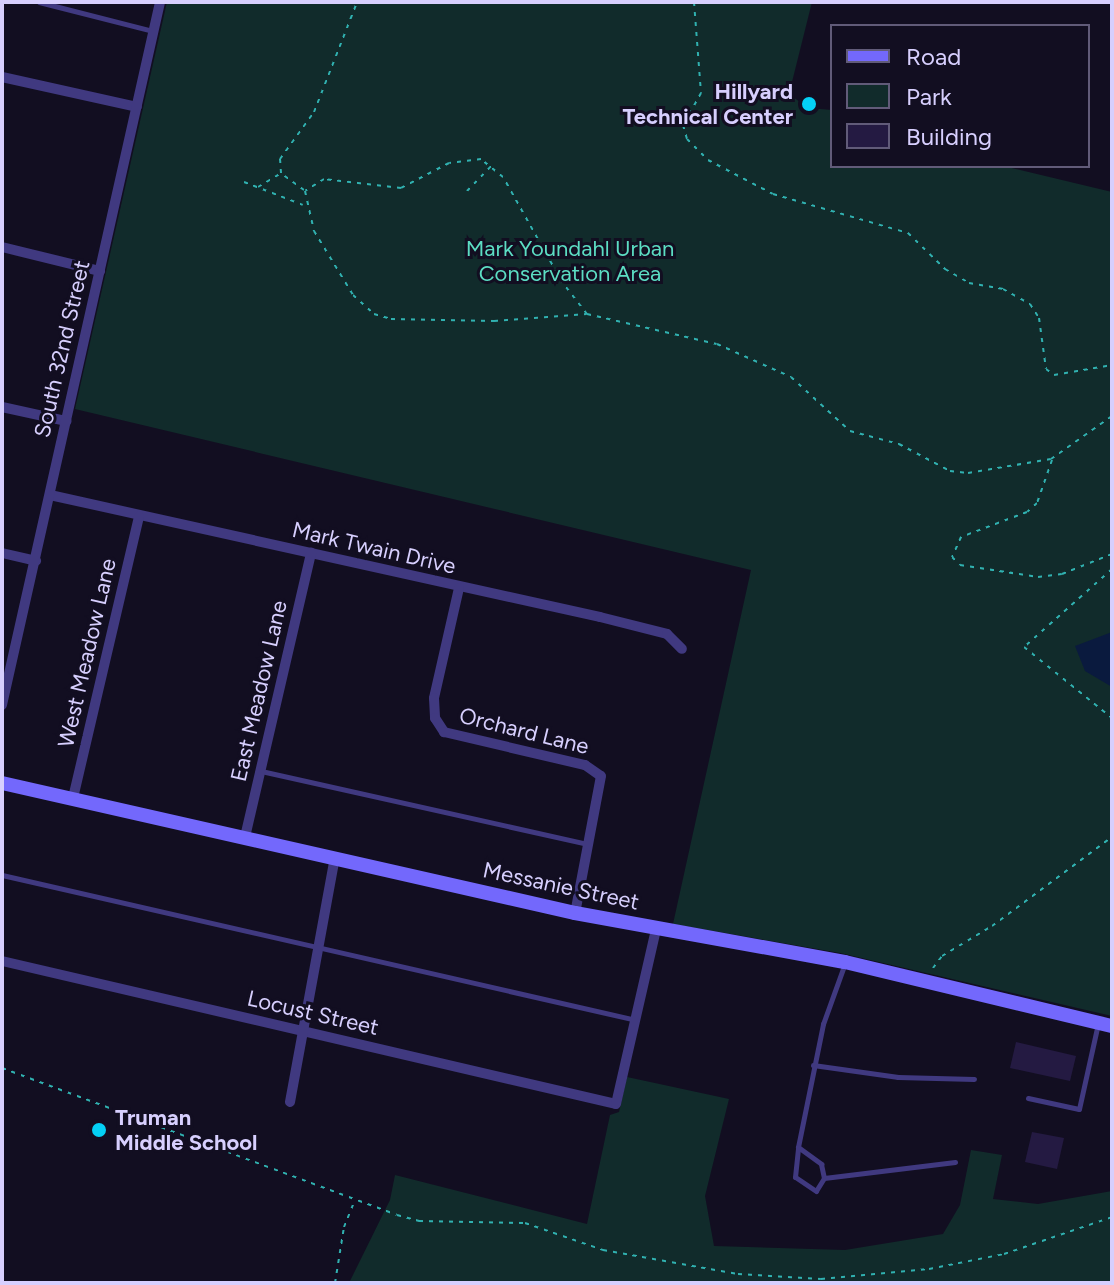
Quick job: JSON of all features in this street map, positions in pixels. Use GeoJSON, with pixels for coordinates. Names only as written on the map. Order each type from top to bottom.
{"type":"FeatureCollection","features":[{"type":"Feature","properties":{"kind":"street","name":"South 32nd Street"},"geometry":{"type":"LineString","coordinates":[[3,698],[160,2]]}},
{"type":"Feature","properties":{"kind":"street"},"geometry":{"type":"LineString","coordinates":[[2,77],[137,107]]}},
{"type":"Feature","properties":{"kind":"street"},"geometry":{"type":"LineString","coordinates":[[2,247],[100,271]]}},
{"type":"Feature","properties":{"kind":"street"},"geometry":{"type":"LineString","coordinates":[[2,407],[66,421]]}},
{"type":"Feature","properties":{"kind":"street","name":"Mark Twain Drive"},"geometry":{"type":"LineString","coordinates":[[50,495],[667,634],[682,649]]}},
{"type":"Feature","properties":{"kind":"street","name":"West Meadow Lane"},"geometry":{"type":"LineString","coordinates":[[73,798],[139,517]]}},
{"type":"Feature","properties":{"kind":"street"},"geometry":{"type":"LineString","coordinates":[[2,553],[36,561]]}},
{"type":"Feature","properties":{"kind":"street","name":"East Meadow Lane"},"geometry":{"type":"LineString","coordinates":[[245,837],[311,553]]}},
{"type":"Feature","properties":{"kind":"street","name":"Orchard Lane"},"geometry":{"type":"LineString","coordinates":[[459,588],[434,698],[435,718],[444,732],[596,770],[602,785],[575,913]]}},
{"type":"Feature","properties":{"kind":"street","name":"Messanie Street"},"geometry":{"type":"LineString","coordinates":[[2,783],[575,913],[845,962],[1105,1024]]}},
{"type":"Feature","properties":{"kind":"street"},"geometry":{"type":"LineString","coordinates":[[290,1102],[335,857]]}},
{"type":"Feature","properties":{"kind":"street"},"geometry":{"type":"LineString","coordinates":[[638,1020],[656,929]]}},
{"type":"Feature","properties":{"kind":"street","name":"Locust Street"},"geometry":{"type":"LineString","coordinates":[[2,961],[616,1104],[638,1020]]}},
{"type":"Feature","properties":{"kind":"lane"},"geometry":{"type":"LineString","coordinates":[[39,2],[153,31]]}},
{"type":"Feature","properties":{"kind":"lane"},"geometry":{"type":"LineString","coordinates":[[260,771],[589,844]]}},
{"type":"Feature","properties":{"kind":"lane"},"geometry":{"type":"LineString","coordinates":[[2,875],[638,1020]]}},
{"type":"Feature","properties":{"kind":"lane"},"geometry":{"type":"LineString","coordinates":[[798,1147],[821,1164],[824,1178],[816,1191],[795,1177],[798,1147],[813,1065],[845,962]]}},
{"type":"Feature","properties":{"kind":"lane"},"geometry":{"type":"LineString","coordinates":[[1028,1098],[1079,1109],[1105,1024]]}},
{"type":"Feature","properties":{"kind":"lane"},"geometry":{"type":"LineString","coordinates":[[813,1065],[898,1077],[974,1079]]}},
{"type":"Feature","properties":{"kind":"lane"},"geometry":{"type":"LineString","coordinates":[[824,1178],[955,1162]]}},
{"type":"Feature","properties":{"kind":"path"},"geometry":{"type":"LineString","coordinates":[[305,191],[281,173],[280,159],[314,112],[357,2]]}},
{"type":"Feature","properties":{"kind":"path"},"geometry":{"type":"LineString","coordinates":[[694,2],[701,93],[683,125],[687,139],[708,160],[773,194],[908,233],[945,269],[969,283],[1003,289],[1030,304],[1039,318],[1046,369],[1054,375],[1112,365]]}},
{"type":"Feature","properties":{"kind":"path"},"geometry":{"type":"LineString","coordinates":[[305,191],[324,179],[401,188],[474,157],[492,165],[562,282],[587,314]]}},
{"type":"Feature","properties":{"kind":"path"},"geometry":{"type":"LineString","coordinates":[[467,191],[492,165]]}},
{"type":"Feature","properties":{"kind":"path"},"geometry":{"type":"LineString","coordinates":[[257,187],[281,173]]}},
{"type":"Feature","properties":{"kind":"path"},"geometry":{"type":"LineString","coordinates":[[244,182],[305,206]]}},
{"type":"Feature","properties":{"kind":"path"},"geometry":{"type":"LineString","coordinates":[[305,191],[305,206],[324,249],[353,295],[374,314],[411,322],[587,314],[745,354],[791,377],[850,431],[899,444],[950,471],[968,473],[1051,459],[1112,416]]}},
{"type":"Feature","properties":{"kind":"path"},"geometry":{"type":"LineString","coordinates":[[1051,459],[1037,503],[1027,512],[961,537],[952,557],[960,565],[1038,577],[1062,574],[1112,554]]}},
{"type":"Feature","properties":{"kind":"path"},"geometry":{"type":"LineString","coordinates":[[1112,569],[1024,647],[1112,718]]}},
{"type":"Feature","properties":{"kind":"path"},"geometry":{"type":"LineString","coordinates":[[924,980],[942,956],[992,926],[1112,837]]}},
{"type":"Feature","properties":{"kind":"path"},"geometry":{"type":"LineString","coordinates":[[2,1068],[419,1221],[525,1223],[603,1250],[776,1278],[855,1277],[963,1264],[1112,1217]]}},
{"type":"Feature","properties":{"kind":"path"},"geometry":{"type":"LineString","coordinates":[[335,1283],[344,1227],[355,1200]]}},
{"type":"Feature","properties":{"kind":"green space","name":"Mark Youndahl Urban Conservation Area"},"geometry":{"type":"Polygon","coordinates":[[[167,2],[812,2],[789,94],[808,108],[830,110],[830,168],[1011,168],[1112,192],[1112,1016],[840,953],[673,924],[751,570],[75,409],[167,2]]]}},
{"type":"Feature","properties":{"kind":"green space"},"geometry":{"type":"Polygon","coordinates":[[[627,1077],[729,1099],[705,1196],[714,1246],[845,1250],[943,1234],[960,1205],[971,1150],[1002,1155],[993,1199],[1038,1204],[1112,1191],[1112,1283],[349,1283],[390,1200],[395,1175],[587,1224],[610,1115],[619,1112],[627,1077]]]}},
{"type":"Feature","properties":{"kind":"water"},"geometry":{"type":"Polygon","coordinates":[[[1112,632],[1112,687],[1085,671],[1075,646],[1112,632]]]}},
{"type":"Feature","properties":{"kind":"building"},"geometry":{"type":"Polygon","coordinates":[[[1016,1042],[1076,1056],[1070,1081],[1010,1068],[1016,1042]]]}},
{"type":"Feature","properties":{"kind":"building"},"geometry":{"type":"Polygon","coordinates":[[[1032,1132],[1064,1138],[1057,1169],[1025,1162],[1032,1132]]]}},
{"type":"Feature","properties":{"kind":"place","name":"Hillyard Technical Center"},"geometry":{"type":"Point","coordinates":[809,104]}},
{"type":"Feature","properties":{"kind":"place","name":"Truman Middle School"},"geometry":{"type":"Point","coordinates":[99,1130]}}]}
